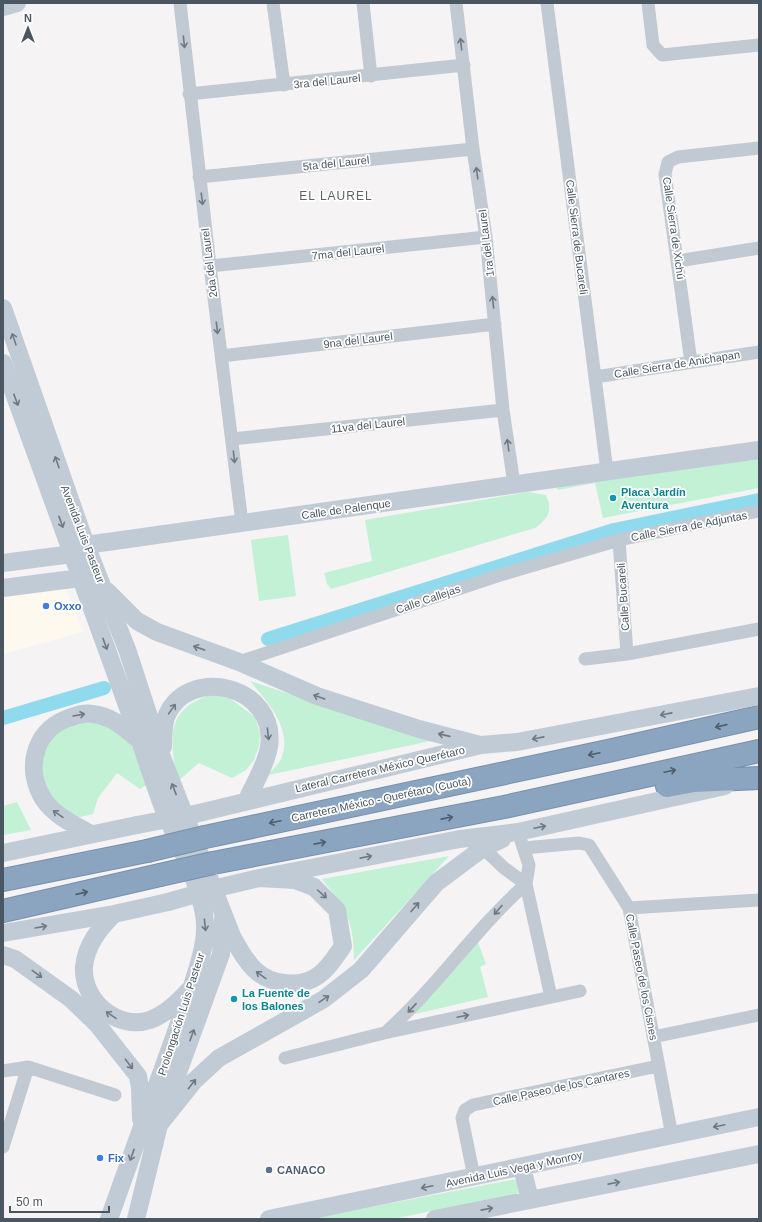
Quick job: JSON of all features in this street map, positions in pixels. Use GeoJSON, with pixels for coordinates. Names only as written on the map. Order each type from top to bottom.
{"type":"FeatureCollection","features":[{"type":"Feature","properties":{"kind":"highway","name":"Carretera México - Querétaro (Cuota)"},"geometry":{"type":"LineString","coordinates":[[3,880],[147,851],[205,837],[600,753],[759,717]]}},
{"type":"Feature","properties":{"kind":"highway"},"geometry":{"type":"LineString","coordinates":[[3,911],[213,863],[504,807],[759,752]]}},
{"type":"Feature","properties":{"kind":"highway"},"geometry":{"type":"LineString","coordinates":[[504,807],[597,799],[694,781],[759,778]]}},
{"type":"Feature","properties":{"kind":"main road"},"geometry":{"type":"LineString","coordinates":[[3,8],[17,3]]}},
{"type":"Feature","properties":{"kind":"main road","name":"Avenida Luis Pasteur"},"geometry":{"type":"LineString","coordinates":[[3,308],[79,550],[80,578],[140,741]]}},
{"type":"Feature","properties":{"kind":"main road","name":"Avenida Luis Pasteur"},"geometry":{"type":"LineString","coordinates":[[3,363],[79,550],[104,589],[128,652],[163,760]]}},
{"type":"Feature","properties":{"kind":"main road","name":"Calle de Palenque"},"geometry":{"type":"LineString","coordinates":[[3,563],[242,523],[759,450]]}},
{"type":"Feature","properties":{"kind":"main road"},"geometry":{"type":"LineString","coordinates":[[3,588],[80,578]]}},
{"type":"Feature","properties":{"kind":"main road"},"geometry":{"type":"LineString","coordinates":[[104,589],[137,621],[157,632],[239,662],[317,696],[419,729],[481,745]]}},
{"type":"Feature","properties":{"kind":"main road"},"geometry":{"type":"LineString","coordinates":[[163,760],[163,730],[167,716],[174,704],[186,695],[200,688],[216,686],[232,689],[246,696],[258,706],[265,718],[269,746],[265,761],[247,800]]}},
{"type":"Feature","properties":{"kind":"main road","name":"Lateral Carretera México Querétaro"},"geometry":{"type":"LineString","coordinates":[[3,853],[195,814],[247,800],[481,745],[517,742],[759,696]]}},
{"type":"Feature","properties":{"kind":"main road"},"geometry":{"type":"LineString","coordinates":[[91,834],[54,812],[44,800],[38,787],[34,772],[34,758],[39,742],[49,729],[63,720],[76,715],[92,714],[108,718],[140,741]]}},
{"type":"Feature","properties":{"kind":"main road","name":"Prolongación Luis Pasteur"},"geometry":{"type":"LineString","coordinates":[[110,1219],[192,987],[203,948],[206,929],[202,905],[191,873],[153,781],[140,741]]}},
{"type":"Feature","properties":{"kind":"main road","name":"Prolongación Luis Pasteur"},"geometry":{"type":"LineString","coordinates":[[136,1219],[159,1125],[221,954],[224,916],[163,760]]}},
{"type":"Feature","properties":{"kind":"main road"},"geometry":{"type":"LineString","coordinates":[[159,1125],[194,1081],[219,1058],[324,999],[361,970],[436,883],[483,848],[521,840],[759,778]]}},
{"type":"Feature","properties":{"kind":"main road"},"geometry":{"type":"LineString","coordinates":[[3,933],[114,914],[168,902],[259,878],[460,839],[521,840]]}},
{"type":"Feature","properties":{"kind":"main road"},"geometry":{"type":"LineString","coordinates":[[224,916],[242,955],[254,969],[266,979],[288,984],[304,982],[319,975],[328,967],[343,946],[337,910],[314,887],[295,880],[259,878]]}},
{"type":"Feature","properties":{"kind":"main road"},"geometry":{"type":"LineString","coordinates":[[114,914],[98,931],[88,949],[84,967],[87,986],[98,1006],[117,1019],[136,1021],[150,1020],[164,1012],[192,987]]}},
{"type":"Feature","properties":{"kind":"main road"},"geometry":{"type":"LineString","coordinates":[[3,955],[15,959],[71,1000],[97,1024],[128,1063],[138,1076],[140,1088],[141,1129]]}},
{"type":"Feature","properties":{"kind":"main road","name":"Avenida Luis Vega y Monroy"},"geometry":{"type":"LineString","coordinates":[[269,1219],[672,1136],[758,1120]]}},
{"type":"Feature","properties":{"kind":"main road"},"geometry":{"type":"LineString","coordinates":[[435,1219],[458,1217],[530,1200],[759,1154]]}},
{"type":"Feature","properties":{"kind":"main road"},"geometry":{"type":"LineString","coordinates":[[522,1167],[530,1200]]}},
{"type":"Feature","properties":{"kind":"street","name":"2da del Laurel"},"geometry":{"type":"LineString","coordinates":[[180,3],[199,177],[242,523]]}},
{"type":"Feature","properties":{"kind":"street"},"geometry":{"type":"LineString","coordinates":[[273,3],[284,85]]}},
{"type":"Feature","properties":{"kind":"street"},"geometry":{"type":"LineString","coordinates":[[364,3],[371,76]]}},
{"type":"Feature","properties":{"kind":"street","name":"1ra del Laurel"},"geometry":{"type":"LineString","coordinates":[[456,3],[473,149],[486,237],[503,410],[514,484]]}},
{"type":"Feature","properties":{"kind":"street","name":"Calle Sierra de Bucareli"},"geometry":{"type":"LineString","coordinates":[[547,3],[607,471]]}},
{"type":"Feature","properties":{"kind":"street"},"geometry":{"type":"LineString","coordinates":[[648,3],[653,45],[662,55],[759,45]]}},
{"type":"Feature","properties":{"kind":"street","name":"3ra del Laurel"},"geometry":{"type":"LineString","coordinates":[[190,94],[464,65]]}},
{"type":"Feature","properties":{"kind":"street","name":"Calle Sierra de Xichú"},"geometry":{"type":"LineString","coordinates":[[691,362],[665,174],[668,162],[678,157],[759,148]]}},
{"type":"Feature","properties":{"kind":"street","name":"5ta del Laurel"},"geometry":{"type":"LineString","coordinates":[[199,177],[473,149]]}},
{"type":"Feature","properties":{"kind":"street","name":"7ma del Laurel"},"geometry":{"type":"LineString","coordinates":[[210,266],[486,237]]}},
{"type":"Feature","properties":{"kind":"street"},"geometry":{"type":"LineString","coordinates":[[678,261],[759,248]]}},
{"type":"Feature","properties":{"kind":"street","name":"9na del Laurel"},"geometry":{"type":"LineString","coordinates":[[221,356],[495,324]]}},
{"type":"Feature","properties":{"kind":"street","name":"Calle Sierra de Anichapan"},"geometry":{"type":"LineString","coordinates":[[595,377],[759,352]]}},
{"type":"Feature","properties":{"kind":"street","name":"11va del Laurel"},"geometry":{"type":"LineString","coordinates":[[232,439],[503,410]]}},
{"type":"Feature","properties":{"kind":"street","name":"Calle Sierra de Adjuntas"},"geometry":{"type":"LineString","coordinates":[[619,540],[759,511]]}},
{"type":"Feature","properties":{"kind":"street","name":"Calle Bucareli"},"geometry":{"type":"LineString","coordinates":[[619,540],[627,654]]}},
{"type":"Feature","properties":{"kind":"street","name":"Calle Callejas"},"geometry":{"type":"LineString","coordinates":[[239,662],[459,588],[619,540]]}},
{"type":"Feature","properties":{"kind":"street"},"geometry":{"type":"LineString","coordinates":[[585,659],[627,654],[759,629]]}},
{"type":"Feature","properties":{"kind":"street"},"geometry":{"type":"LineString","coordinates":[[521,840],[529,865],[526,884],[551,997]]}},
{"type":"Feature","properties":{"kind":"street","name":"Calle Paseo de los Cisnes"},"geometry":{"type":"LineString","coordinates":[[521,840],[579,843],[589,845],[629,908],[672,1136]]}},
{"type":"Feature","properties":{"kind":"street"},"geometry":{"type":"LineString","coordinates":[[483,848],[504,868],[526,884]]}},
{"type":"Feature","properties":{"kind":"street"},"geometry":{"type":"LineString","coordinates":[[384,1033],[409,1011],[503,904],[526,884]]}},
{"type":"Feature","properties":{"kind":"street"},"geometry":{"type":"LineString","coordinates":[[629,908],[759,900]]}},
{"type":"Feature","properties":{"kind":"street"},"geometry":{"type":"LineString","coordinates":[[285,1058],[384,1033],[580,991]]}},
{"type":"Feature","properties":{"kind":"street"},"geometry":{"type":"LineString","coordinates":[[653,1037],[759,1015]]}},
{"type":"Feature","properties":{"kind":"street","name":"Calle Paseo de los Cantares"},"geometry":{"type":"LineString","coordinates":[[474,1178],[462,1118],[465,1110],[473,1105],[658,1066]]}},
{"type":"Feature","properties":{"kind":"street"},"geometry":{"type":"LineString","coordinates":[[3,1071],[28,1067],[115,1095]]}},
{"type":"Feature","properties":{"kind":"street"},"geometry":{"type":"LineString","coordinates":[[3,1147],[28,1067]]}},
{"type":"Feature","properties":{"kind":"shaded area"},"geometry":{"type":"Polygon","coordinates":[[[65,587],[83,632],[3,654],[3,597],[65,587]]]}},
{"type":"Feature","properties":{"kind":"green space"},"geometry":{"type":"Polygon","coordinates":[[[759,453],[759,488],[603,518],[595,483],[558,490],[553,484],[759,453]]]}},
{"type":"Feature","properties":{"kind":"green space"},"geometry":{"type":"Polygon","coordinates":[[[528,492],[546,495],[549,506],[546,518],[535,528],[331,589],[327,584],[324,573],[372,561],[365,520],[528,492]]]}},
{"type":"Feature","properties":{"kind":"green space"},"geometry":{"type":"Polygon","coordinates":[[[288,535],[296,596],[259,601],[251,540],[288,535]]]}},
{"type":"Feature","properties":{"kind":"green space"},"geometry":{"type":"Polygon","coordinates":[[[250,681],[431,741],[268,775],[280,761],[284,750],[282,728],[271,708],[250,681]]]}},
{"type":"Feature","properties":{"kind":"green space"},"geometry":{"type":"Polygon","coordinates":[[[212,694],[228,697],[255,717],[260,733],[259,746],[254,760],[246,770],[232,778],[199,763],[177,782],[173,753],[174,728],[178,718],[185,709],[196,701],[212,694]]]}},
{"type":"Feature","properties":{"kind":"green space"},"geometry":{"type":"Polygon","coordinates":[[[76,715],[123,727],[153,781],[140,789],[117,773],[98,798],[93,814],[67,820],[44,800],[39,742],[76,715]]]}},
{"type":"Feature","properties":{"kind":"green space"},"geometry":{"type":"Polygon","coordinates":[[[17,802],[31,830],[3,835],[3,806],[17,802]]]}},
{"type":"Feature","properties":{"kind":"green space"},"geometry":{"type":"Polygon","coordinates":[[[449,856],[354,960],[354,947],[347,916],[337,899],[322,879],[449,856]]]}},
{"type":"Feature","properties":{"kind":"green space"},"geometry":{"type":"Polygon","coordinates":[[[476,937],[486,964],[480,967],[488,997],[411,1015],[476,937]]]}},
{"type":"Feature","properties":{"kind":"green space"},"geometry":{"type":"Polygon","coordinates":[[[517,1179],[520,1185],[519,1193],[393,1219],[309,1219],[517,1179]]]}},
{"type":"Feature","properties":{"kind":"waterway"},"geometry":{"type":"LineString","coordinates":[[268,639],[614,530],[759,500]]}},
{"type":"Feature","properties":{"kind":"waterway"},"geometry":{"type":"LineString","coordinates":[[3,718],[104,688]]}},
{"type":"Feature","properties":{"kind":"place","name":"Placa Jardín Aventura"},"geometry":{"type":"Point","coordinates":[613,498]}},
{"type":"Feature","properties":{"kind":"place","name":"Oxxo"},"geometry":{"type":"Point","coordinates":[46,606]}},
{"type":"Feature","properties":{"kind":"place","name":"La Fuente de los Balones"},"geometry":{"type":"Point","coordinates":[234,999]}},
{"type":"Feature","properties":{"kind":"place","name":"Fix"},"geometry":{"type":"Point","coordinates":[100,1158]}},
{"type":"Feature","properties":{"kind":"place","name":"CANACO"},"geometry":{"type":"Point","coordinates":[269,1170]}},
{"type":"Feature","properties":{"kind":"district","name":"EL LAUREL"},"geometry":{"type":"Point","coordinates":[336,196]}}]}
